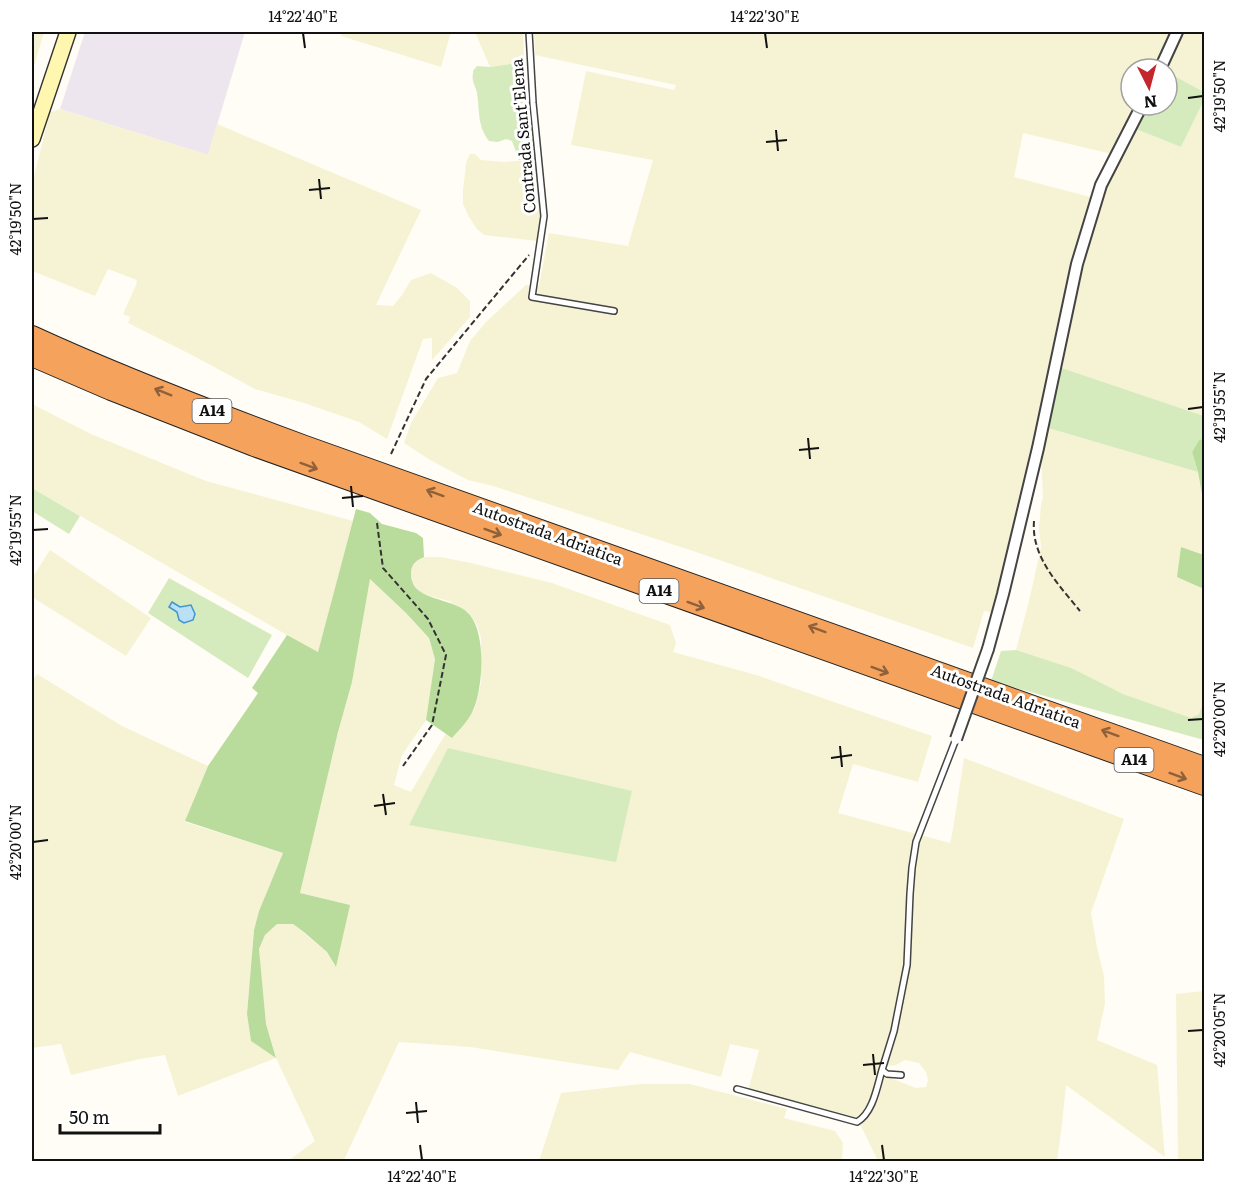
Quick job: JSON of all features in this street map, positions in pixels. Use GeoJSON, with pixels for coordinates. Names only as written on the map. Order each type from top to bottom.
{"type":"FeatureCollection","features":[{"type":"Feature","properties":{"kind":"highway","name":"Autostrada Adriatica"},"geometry":{"type":"LineString","coordinates":[[32,336],[218,414],[1067,727],[1204,785]]}},
{"type":"Feature","properties":{"kind":"highway","name":"Autostrada Adriatica"},"geometry":{"type":"LineString","coordinates":[[32,356],[139,402],[264,450],[1067,727],[1204,767]]}},
{"type":"Feature","properties":{"kind":"highway"},"geometry":{"type":"LineString","coordinates":[[32,367],[40,371],[62,369]]}},
{"type":"Feature","properties":{"kind":"main road"},"geometry":{"type":"LineString","coordinates":[[32,139],[68,32]]}},
{"type":"Feature","properties":{"kind":"street"},"geometry":{"type":"LineString","coordinates":[[1166,57],[1177,32]]}},
{"type":"Feature","properties":{"kind":"street"},"geometry":{"type":"LineString","coordinates":[[956,739],[988,649],[1003,594],[1038,448],[1077,264],[1101,185],[1136,117]]}},
{"type":"Feature","properties":{"kind":"lane","name":"Contrada Sant'Elena"},"geometry":{"type":"LineString","coordinates":[[529,32],[544,216],[532,297],[614,311]]}},
{"type":"Feature","properties":{"kind":"lane"},"geometry":{"type":"LineString","coordinates":[[737,1089],[857,1122],[867,1112],[876,1093],[894,1031],[907,965],[910,894],[916,843],[956,739]]}},
{"type":"Feature","properties":{"kind":"lane"},"geometry":{"type":"LineString","coordinates":[[882,1070],[886,1074],[901,1075]]}},
{"type":"Feature","properties":{"kind":"path"},"geometry":{"type":"LineString","coordinates":[[391,454],[426,379],[540,242]]}},
{"type":"Feature","properties":{"kind":"path"},"geometry":{"type":"LineString","coordinates":[[1035,517],[1038,553],[1062,590],[1080,611]]}},
{"type":"Feature","properties":{"kind":"path"},"geometry":{"type":"LineString","coordinates":[[377,523],[383,568],[428,619],[447,656],[432,725],[403,766]]}},
{"type":"Feature","properties":{"kind":"shaded area"},"geometry":{"type":"Polygon","coordinates":[[[32,32],[44,32],[32,73],[32,32]]]}},
{"type":"Feature","properties":{"kind":"shaded area"},"geometry":{"type":"Polygon","coordinates":[[[85,32],[245,32],[208,155],[60,109],[85,32]]]}},
{"type":"Feature","properties":{"kind":"shaded area"},"geometry":{"type":"Polygon","coordinates":[[[342,32],[451,32],[441,67],[341,36],[342,32]]]}},
{"type":"Feature","properties":{"kind":"shaded area"},"geometry":{"type":"Polygon","coordinates":[[[475,32],[523,32],[524,62],[490,67],[475,32]]]}},
{"type":"Feature","properties":{"kind":"shaded area"},"geometry":{"type":"Polygon","coordinates":[[[534,32],[1172,32],[1161,57],[1119,57],[1119,117],[1130,117],[1112,154],[1023,133],[1014,177],[1094,198],[1062,307],[1032,450],[992,613],[984,611],[973,648],[693,551],[493,486],[468,480],[404,443],[411,423],[438,378],[457,373],[470,341],[487,321],[526,285],[539,286],[549,233],[628,246],[653,160],[571,145],[586,71],[674,90],[676,85],[535,55],[534,32]]]}},
{"type":"Feature","properties":{"kind":"shaded area"},"geometry":{"type":"Polygon","coordinates":[[[1182,32],[1204,32],[1204,92],[1179,78],[1179,57],[1171,57],[1182,32]]]}},
{"type":"Feature","properties":{"kind":"shaded area"},"geometry":{"type":"Polygon","coordinates":[[[1204,100],[1204,416],[1059,367],[1105,187],[1119,157],[1136,129],[1181,147],[1204,100]]]}},
{"type":"Feature","properties":{"kind":"shaded area"},"geometry":{"type":"Polygon","coordinates":[[[60,109],[208,155],[217,124],[421,210],[376,305],[393,306],[411,280],[431,273],[457,288],[470,301],[470,317],[432,360],[432,338],[423,339],[387,439],[359,422],[255,389],[128,323],[130,317],[123,314],[137,280],[108,269],[95,296],[32,271],[32,184],[50,112],[60,109]]]}},
{"type":"Feature","properties":{"kind":"shaded area"},"geometry":{"type":"Polygon","coordinates":[[[470,154],[475,154],[481,160],[506,162],[535,159],[540,215],[537,241],[484,235],[477,229],[463,204],[466,163],[470,154]]]}},
{"type":"Feature","properties":{"kind":"shaded area"},"geometry":{"type":"Polygon","coordinates":[[[32,404],[91,434],[206,481],[353,521],[318,653],[32,488],[32,404]]]}},
{"type":"Feature","properties":{"kind":"shaded area"},"geometry":{"type":"Polygon","coordinates":[[[1048,428],[1198,472],[1204,501],[1204,555],[1181,547],[1195,585],[1204,589],[1204,700],[1199,714],[1191,718],[1167,711],[1016,650],[1041,547],[1039,528],[1043,497],[1041,455],[1048,428]]]}},
{"type":"Feature","properties":{"kind":"shaded area"},"geometry":{"type":"Polygon","coordinates":[[[50,550],[151,618],[126,656],[32,597],[32,578],[50,550]]]}},
{"type":"Feature","properties":{"kind":"shaded area"},"geometry":{"type":"Polygon","coordinates":[[[424,557],[441,557],[552,583],[670,625],[676,643],[673,652],[756,675],[932,736],[918,782],[853,764],[838,813],[950,843],[964,758],[1124,819],[1091,913],[1104,976],[1105,1004],[1097,1040],[1157,1065],[1165,1157],[1066,1085],[1057,1161],[878,1161],[859,1122],[748,1091],[759,1050],[730,1044],[721,1077],[630,1052],[618,1070],[470,1047],[399,1042],[343,1162],[288,1161],[315,1141],[276,1058],[178,1096],[165,1055],[71,1075],[61,1044],[32,1048],[32,678],[34,679],[37,674],[122,726],[208,766],[185,822],[283,853],[259,911],[254,930],[247,1014],[251,1041],[276,1057],[266,1024],[260,964],[259,949],[265,935],[277,924],[293,924],[327,952],[335,966],[349,905],[300,893],[352,682],[370,579],[429,638],[435,658],[426,720],[402,755],[394,785],[411,792],[446,733],[453,737],[474,710],[481,683],[481,638],[477,625],[469,613],[449,601],[422,594],[412,583],[410,571],[415,562],[424,557]],[[905,1060],[890,1066],[881,1064],[878,1078],[888,1077],[916,1088],[926,1087],[928,1080],[926,1072],[919,1063],[905,1060]]]}},
{"type":"Feature","properties":{"kind":"shaded area"},"geometry":{"type":"Polygon","coordinates":[[[1204,991],[1204,1161],[1178,1161],[1176,994],[1204,991]]]}},
{"type":"Feature","properties":{"kind":"shaded area"},"geometry":{"type":"Polygon","coordinates":[[[640,1084],[690,1084],[787,1109],[784,1118],[835,1131],[843,1143],[842,1161],[539,1161],[561,1093],[640,1084]]]}},
{"type":"Feature","properties":{"kind":"green space"},"geometry":{"type":"Polygon","coordinates":[[[524,62],[535,159],[519,160],[512,141],[506,139],[498,142],[489,141],[485,135],[473,82],[473,70],[477,66],[490,67],[524,62]]]}},
{"type":"Feature","properties":{"kind":"green space"},"geometry":{"type":"Polygon","coordinates":[[[1179,78],[1204,92],[1204,100],[1181,147],[1136,129],[1142,117],[1179,117],[1179,78]]]}},
{"type":"Feature","properties":{"kind":"green space"},"geometry":{"type":"Polygon","coordinates":[[[1059,367],[1204,416],[1204,442],[1200,440],[1192,452],[1198,472],[1048,428],[1059,367]]]}},
{"type":"Feature","properties":{"kind":"green space"},"geometry":{"type":"Polygon","coordinates":[[[1200,439],[1204,442],[1204,501],[1192,452],[1200,439]]]}},
{"type":"Feature","properties":{"kind":"green space"},"geometry":{"type":"Polygon","coordinates":[[[32,488],[80,516],[69,534],[32,511],[32,488]]]}},
{"type":"Feature","properties":{"kind":"green space"},"geometry":{"type":"Polygon","coordinates":[[[356,509],[370,513],[382,524],[416,533],[423,538],[424,557],[412,567],[413,583],[425,594],[463,609],[470,615],[479,635],[481,674],[472,712],[452,738],[426,720],[435,659],[429,638],[370,579],[352,682],[300,893],[350,905],[336,967],[327,952],[293,924],[277,924],[265,935],[259,949],[266,1024],[276,1058],[251,1041],[247,1014],[254,930],[259,911],[283,853],[185,821],[208,766],[258,693],[252,688],[287,635],[318,652],[356,509]]]}},
{"type":"Feature","properties":{"kind":"green space"},"geometry":{"type":"Polygon","coordinates":[[[1181,547],[1204,555],[1204,589],[1177,577],[1181,547]]]}},
{"type":"Feature","properties":{"kind":"green space"},"geometry":{"type":"Polygon","coordinates":[[[169,578],[272,635],[248,678],[148,613],[169,578]]]}},
{"type":"Feature","properties":{"kind":"green space"},"geometry":{"type":"Polygon","coordinates":[[[1016,650],[1071,668],[1123,694],[1191,718],[1199,714],[1204,700],[1204,740],[991,681],[1001,651],[1016,650]]]}},
{"type":"Feature","properties":{"kind":"green space"},"geometry":{"type":"Polygon","coordinates":[[[448,748],[632,791],[616,862],[409,825],[448,748]]]}},
{"type":"Feature","properties":{"kind":"water"},"geometry":{"type":"Polygon","coordinates":[[[172,602],[180,607],[191,605],[195,614],[193,620],[184,623],[179,620],[177,612],[169,607],[172,602]]]}}]}
